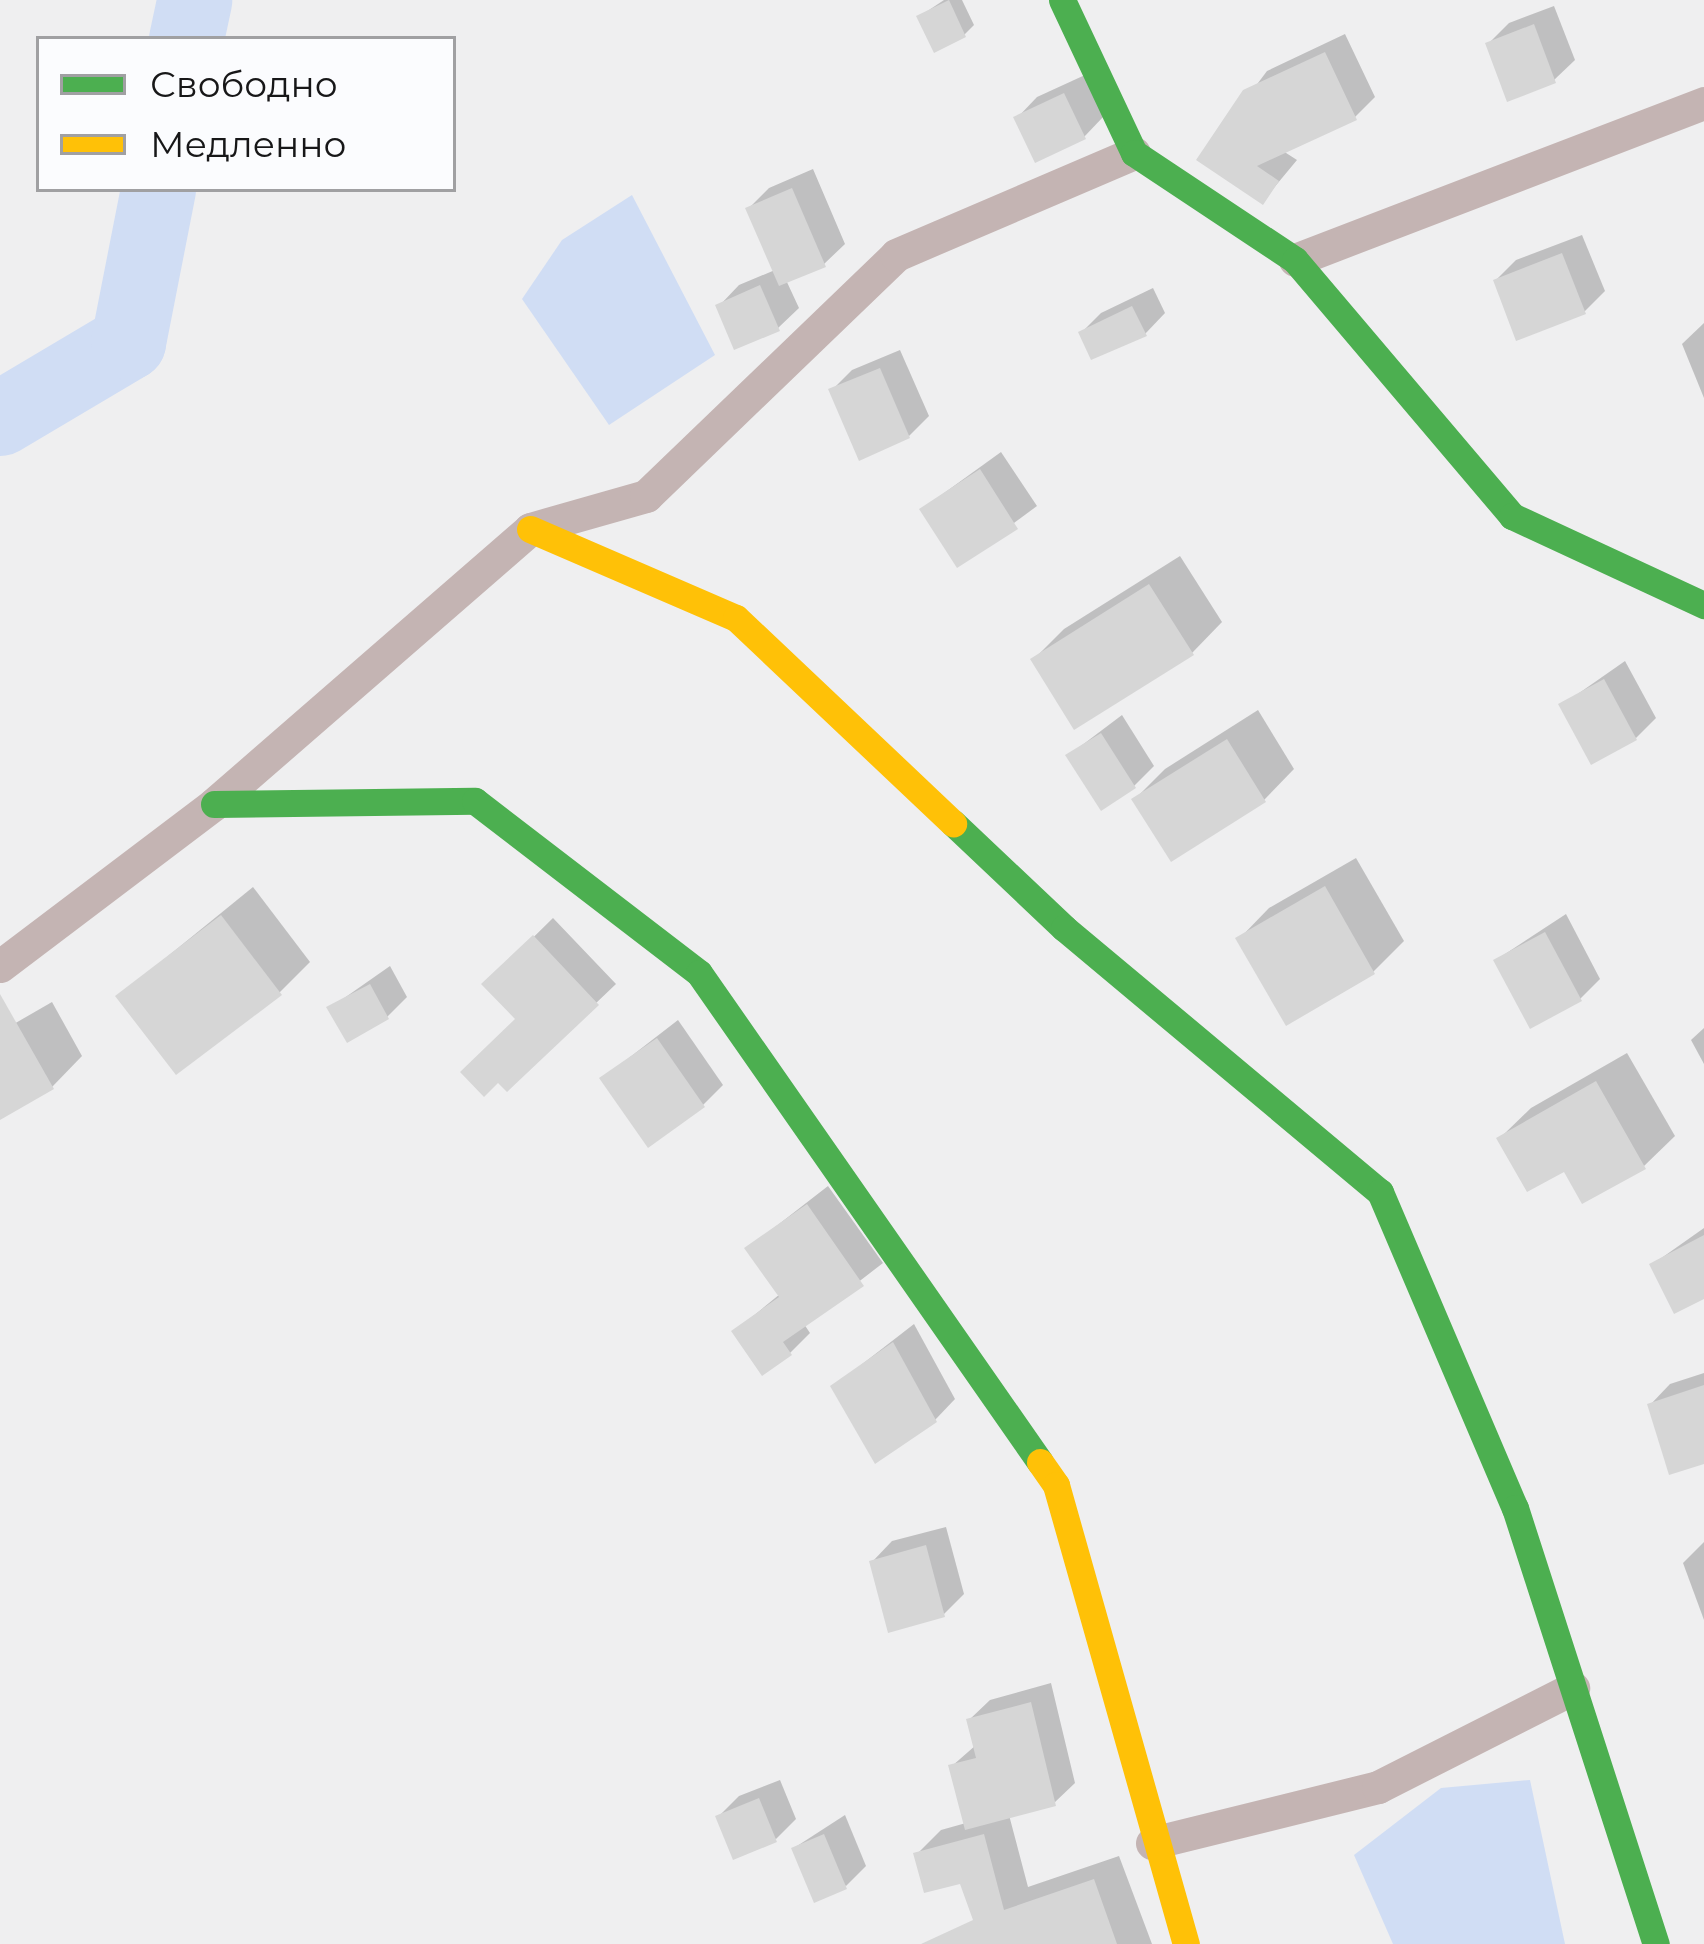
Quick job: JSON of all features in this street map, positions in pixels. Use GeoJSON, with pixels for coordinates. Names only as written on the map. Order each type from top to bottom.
{"type":"FeatureCollection","features":[{"type":"Feature","properties":{"kind":"street"},"geometry":{"type":"LineString","coordinates":[[1062,0],[1134,153],[1294,260],[1512,516],[1704,604]]}},
{"type":"Feature","properties":{"kind":"street"},"geometry":{"type":"LineString","coordinates":[[1294,260],[1704,103]]}},
{"type":"Feature","properties":{"kind":"street"},"geometry":{"type":"LineString","coordinates":[[0,966],[214,804],[530,529],[646,496],[896,255],[1134,153]]}},
{"type":"Feature","properties":{"kind":"street"},"geometry":{"type":"LineString","coordinates":[[530,529],[736,618],[1064,928],[1380,1192],[1514,1508],[1656,1944]]}},
{"type":"Feature","properties":{"kind":"street"},"geometry":{"type":"LineString","coordinates":[[214,804],[475,800],[699,973],[1056,1485],[1152,1843],[1186,1944]]}},
{"type":"Feature","properties":{"kind":"street"},"geometry":{"type":"LineString","coordinates":[[1152,1843],[1378,1786],[1573,1688]]}},
{"type":"Feature","properties":{"kind":"water"},"geometry":{"type":"Polygon","coordinates":[[[632,195],[715,355],[609,425],[522,299],[562,240],[632,195]]]}},
{"type":"Feature","properties":{"kind":"water"},"geometry":{"type":"Polygon","coordinates":[[[1530,1780],[1565,1944],[1393,1944],[1354,1855],[1441,1788],[1530,1780]]]}},
{"type":"Feature","properties":{"kind":"building"},"geometry":{"type":"Polygon","coordinates":[[[949,0],[966,37],[934,53],[916,16],[949,0]]]}},
{"type":"Feature","properties":{"kind":"building"},"geometry":{"type":"Polygon","coordinates":[[[1534,24],[1556,83],[1507,102],[1485,43],[1534,24]]]}},
{"type":"Feature","properties":{"kind":"building"},"geometry":{"type":"Polygon","coordinates":[[[1325,52],[1357,120],[1257,166],[1279,181],[1263,205],[1196,160],[1243,90],[1325,52]]]}},
{"type":"Feature","properties":{"kind":"building"},"geometry":{"type":"Polygon","coordinates":[[[1064,93],[1086,139],[1035,163],[1013,117],[1064,93]]]}},
{"type":"Feature","properties":{"kind":"building"},"geometry":{"type":"Polygon","coordinates":[[[792,188],[826,267],[779,286],[745,208],[792,188]]]}},
{"type":"Feature","properties":{"kind":"building"},"geometry":{"type":"Polygon","coordinates":[[[1562,253],[1586,314],[1516,341],[1493,280],[1562,253]]]}},
{"type":"Feature","properties":{"kind":"building"},"geometry":{"type":"Polygon","coordinates":[[[760,285],[780,331],[734,350],[715,305],[760,285]]]}},
{"type":"Feature","properties":{"kind":"building"},"geometry":{"type":"Polygon","coordinates":[[[1132,306],[1147,336],[1091,360],[1078,332],[1132,306]]]}},
{"type":"Feature","properties":{"kind":"building"},"geometry":{"type":"Polygon","coordinates":[[[880,368],[910,438],[859,461],[828,389],[880,368]]]}},
{"type":"Feature","properties":{"kind":"building"},"geometry":{"type":"Polygon","coordinates":[[[980,469],[1018,529],[957,568],[919,509],[980,469]]]}},
{"type":"Feature","properties":{"kind":"building"},"geometry":{"type":"Polygon","coordinates":[[[1149,584],[1194,655],[1074,730],[1030,659],[1149,584]]]}},
{"type":"Feature","properties":{"kind":"building"},"geometry":{"type":"Polygon","coordinates":[[[1604,679],[1637,740],[1591,765],[1558,704],[1604,679]]]}},
{"type":"Feature","properties":{"kind":"building"},"geometry":{"type":"Polygon","coordinates":[[[1101,733],[1136,788],[1101,811],[1065,755],[1101,733]]]}},
{"type":"Feature","properties":{"kind":"building"},"geometry":{"type":"Polygon","coordinates":[[[1227,739],[1266,802],[1171,862],[1131,799],[1227,739]]]}},
{"type":"Feature","properties":{"kind":"building"},"geometry":{"type":"Polygon","coordinates":[[[1325,886],[1375,974],[1286,1026],[1235,938],[1325,886]]]}},
{"type":"Feature","properties":{"kind":"building"},"geometry":{"type":"Polygon","coordinates":[[[221,915],[282,995],[176,1075],[115,996],[221,915]]]}},
{"type":"Feature","properties":{"kind":"building"},"geometry":{"type":"Polygon","coordinates":[[[1545,932],[1582,1001],[1530,1029],[1493,960],[1545,932]]]}},
{"type":"Feature","properties":{"kind":"building"},"geometry":{"type":"Polygon","coordinates":[[[533,935],[599,1005],[507,1092],[498,1083],[484,1097],[460,1072],[515,1019],[481,984],[533,935]]]}},
{"type":"Feature","properties":{"kind":"building"},"geometry":{"type":"Polygon","coordinates":[[[370,984],[389,1019],[347,1043],[326,1007],[370,984]]]}},
{"type":"Feature","properties":{"kind":"building"},"geometry":{"type":"Polygon","coordinates":[[[0,994],[54,1089],[0,1120],[0,994]]]}},
{"type":"Feature","properties":{"kind":"building"},"geometry":{"type":"Polygon","coordinates":[[[657,1038],[705,1107],[648,1148],[599,1078],[657,1038]]]}},
{"type":"Feature","properties":{"kind":"building"},"geometry":{"type":"Polygon","coordinates":[[[1596,1081],[1646,1169],[1582,1204],[1564,1172],[1527,1192],[1496,1138],[1596,1081]]]}},
{"type":"Feature","properties":{"kind":"building"},"geometry":{"type":"Polygon","coordinates":[[[807,1204],[864,1286],[783,1342],[792,1355],[762,1376],[731,1331],[779,1297],[744,1248],[807,1204]]]}},
{"type":"Feature","properties":{"kind":"building"},"geometry":{"type":"Polygon","coordinates":[[[1704,1235],[1704,1299],[1674,1314],[1649,1264],[1704,1235]]]}},
{"type":"Feature","properties":{"kind":"building"},"geometry":{"type":"Polygon","coordinates":[[[893,1342],[937,1422],[875,1464],[830,1386],[893,1342]]]}},
{"type":"Feature","properties":{"kind":"building"},"geometry":{"type":"Polygon","coordinates":[[[1704,1385],[1704,1464],[1669,1475],[1647,1404],[1704,1385]]]}},
{"type":"Feature","properties":{"kind":"building"},"geometry":{"type":"Polygon","coordinates":[[[926,1545],[945,1617],[888,1633],[869,1561],[926,1545]]]}},
{"type":"Feature","properties":{"kind":"building"},"geometry":{"type":"Polygon","coordinates":[[[1031,1702],[1056,1806],[965,1830],[948,1765],[976,1758],[966,1719],[1031,1702]]]}},
{"type":"Feature","properties":{"kind":"building"},"geometry":{"type":"Polygon","coordinates":[[[759,1798],[777,1842],[733,1860],[715,1816],[759,1798]]]}},
{"type":"Feature","properties":{"kind":"building"},"geometry":{"type":"Polygon","coordinates":[[[824,1834],[847,1889],[814,1903],[791,1848],[824,1834]]]}},
{"type":"Feature","properties":{"kind":"building"},"geometry":{"type":"Polygon","coordinates":[[[984,1834],[1004,1910],[1094,1879],[1117,1944],[921,1944],[973,1920],[960,1884],[924,1893],[913,1853],[984,1834]]]}},
{"type":"Feature","properties":{"kind":"waterway"},"geometry":{"type":"LineString","coordinates":[[187,36],[194,0]]}},
{"type":"Feature","properties":{"kind":"waterway"},"geometry":{"type":"LineString","coordinates":[[0,418],[128,342],[157,192]]}},
{"type":"Feature","properties":{"kind":"traffic: fast"},"geometry":{"type":"LineString","coordinates":[[1062,0],[1134,153],[1295,260],[1512,516],[1704,605]]}},
{"type":"Feature","properties":{"kind":"traffic: fast"},"geometry":{"type":"LineString","coordinates":[[214,804],[475,801],[699,973],[1040,1462]]}},
{"type":"Feature","properties":{"kind":"traffic: fast"},"geometry":{"type":"LineString","coordinates":[[953,823],[1064,928],[1380,1192],[1515,1508],[1656,1944]]}},
{"type":"Feature","properties":{"kind":"traffic: slow"},"geometry":{"type":"LineString","coordinates":[[530,529],[736,618],[953,823]]}},
{"type":"Feature","properties":{"kind":"traffic: slow"},"geometry":{"type":"LineString","coordinates":[[1040,1462],[1056,1485],[1186,1944]]}}]}
